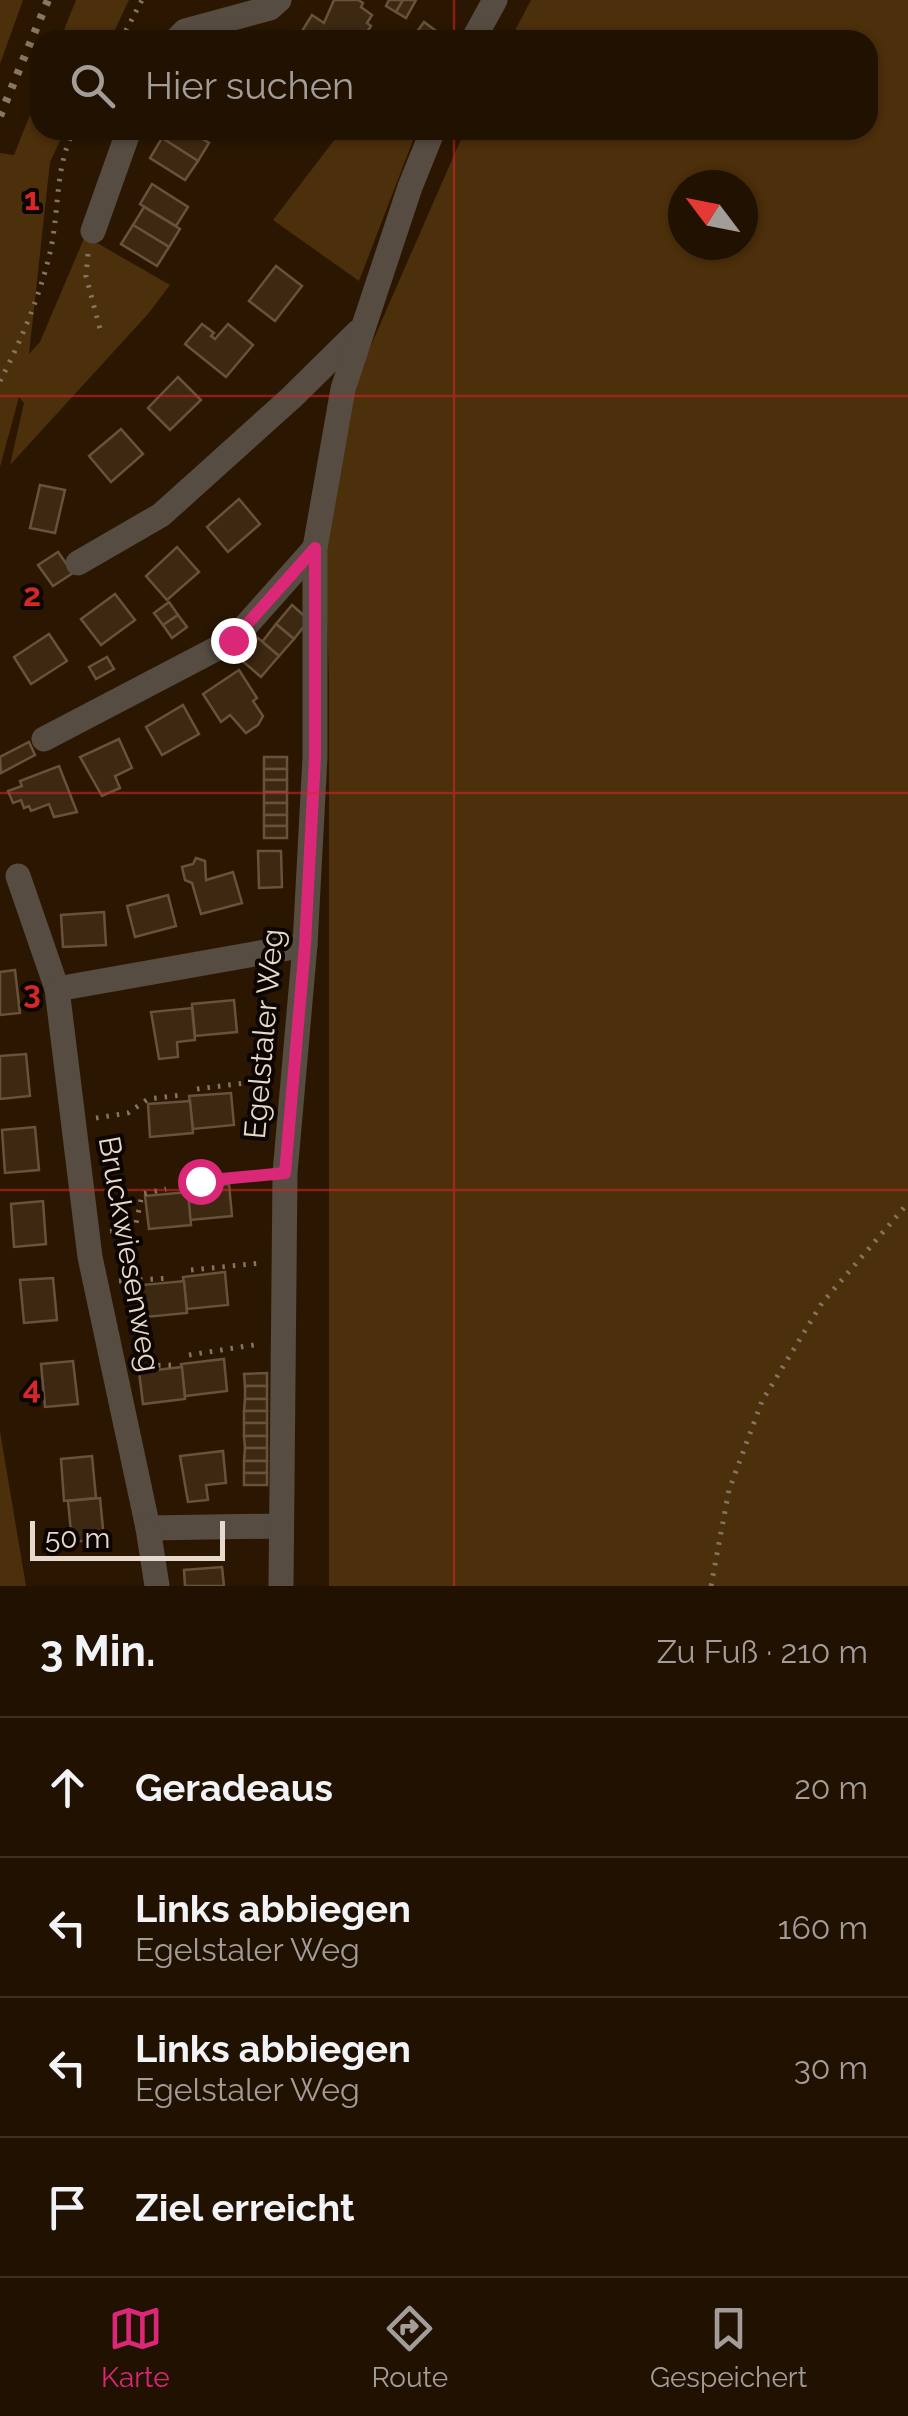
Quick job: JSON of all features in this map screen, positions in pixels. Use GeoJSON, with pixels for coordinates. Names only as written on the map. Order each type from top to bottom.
{"type":"FeatureCollection","features":[{"type":"Feature","properties":{"kind":"street"},"geometry":{"type":"LineString","coordinates":[[188,30],[270,8],[278,0]]}},
{"type":"Feature","properties":{"kind":"street"},"geometry":{"type":"LineString","coordinates":[[479,30],[496,0]]}},
{"type":"Feature","properties":{"kind":"street"},"geometry":{"type":"LineString","coordinates":[[93,231],[125,140]]}},
{"type":"Feature","properties":{"kind":"street","name":"Egelstaler Weg"},"geometry":{"type":"LineString","coordinates":[[281,1586],[285,1173],[305,945],[315,757],[315,548],[344,389],[361,328],[430,140]]}},
{"type":"Feature","properties":{"kind":"street","name":"Egelstaler Weg"},"geometry":{"type":"LineString","coordinates":[[78,563],[161,515],[291,398],[361,328]]}},
{"type":"Feature","properties":{"kind":"street"},"geometry":{"type":"LineString","coordinates":[[44,739],[233,640],[315,548]]}},
{"type":"Feature","properties":{"kind":"street","name":"Bruckwiesenweg"},"geometry":{"type":"LineString","coordinates":[[18,876],[57,989],[87,1232],[157,1586]]}},
{"type":"Feature","properties":{"kind":"street"},"geometry":{"type":"LineString","coordinates":[[57,989],[305,945]]}},
{"type":"Feature","properties":{"kind":"street"},"geometry":{"type":"LineString","coordinates":[[148,1528],[280,1526]]}},
{"type":"Feature","properties":{"kind":"path"},"geometry":{"type":"LineString","coordinates":[[126,30],[142,0]]}},
{"type":"Feature","properties":{"kind":"path"},"geometry":{"type":"LineString","coordinates":[[0,381],[45,270],[63,152],[69,140]]}},
{"type":"Feature","properties":{"kind":"path"},"geometry":{"type":"LineString","coordinates":[[93,231],[86,276],[100,329]]}},
{"type":"Feature","properties":{"kind":"path"},"geometry":{"type":"LineString","coordinates":[[198,1089],[294,1076]]}},
{"type":"Feature","properties":{"kind":"path"},"geometry":{"type":"LineString","coordinates":[[73,1121],[128,1113],[148,1099],[182,1095]]}},
{"type":"Feature","properties":{"kind":"path"},"geometry":{"type":"LineString","coordinates":[[200,1181],[285,1173]]}},
{"type":"Feature","properties":{"kind":"path"},"geometry":{"type":"LineString","coordinates":[[87,1232],[135,1230],[142,1194],[166,1189]]}},
{"type":"Feature","properties":{"kind":"path"},"geometry":{"type":"LineString","coordinates":[[711,1586],[729,1490],[762,1402],[822,1302],[908,1203]]}},
{"type":"Feature","properties":{"kind":"path"},"geometry":{"type":"LineString","coordinates":[[191,1270],[284,1260]]}},
{"type":"Feature","properties":{"kind":"path"},"geometry":{"type":"LineString","coordinates":[[96,1283],[171,1278]]}},
{"type":"Feature","properties":{"kind":"path"},"geometry":{"type":"LineString","coordinates":[[190,1354],[283,1341]]}},
{"type":"Feature","properties":{"kind":"path"},"geometry":{"type":"LineString","coordinates":[[114,1366],[174,1365]]}},
{"type":"Feature","properties":{"kind":"shaded area"},"geometry":{"type":"Polygon","coordinates":[[[0,0],[23,0],[0,64],[0,0]]]}},
{"type":"Feature","properties":{"kind":"shaded area"},"geometry":{"type":"Polygon","coordinates":[[[76,0],[129,0],[115,30],[64,30],[76,0]]]}},
{"type":"Feature","properties":{"kind":"shaded area"},"geometry":{"type":"Polygon","coordinates":[[[531,0],[908,0],[908,1586],[329,1586],[329,680],[325,546],[351,391],[461,140],[878,140],[878,30],[515,30],[531,0]]]}},
{"type":"Feature","properties":{"kind":"shaded area"},"geometry":{"type":"Polygon","coordinates":[[[30,115],[30,140],[60,140],[50,162],[29,354],[40,342],[85,236],[170,285],[10,465],[24,403],[19,397],[0,467],[0,153],[14,155],[30,115]]]}},
{"type":"Feature","properties":{"kind":"shaded area"},"geometry":{"type":"Polygon","coordinates":[[[334,140],[413,140],[359,281],[273,220],[334,140]]]}},
{"type":"Feature","properties":{"kind":"shaded area"},"geometry":{"type":"Polygon","coordinates":[[[0,1431],[26,1586],[0,1586],[0,1431]]]}},
{"type":"Feature","properties":{"kind":"building"},"geometry":{"type":"Polygon","coordinates":[[[334,0],[358,0],[372,15],[367,23],[371,26],[368,30],[303,30],[312,15],[324,23],[334,0]]]}},
{"type":"Feature","properties":{"kind":"building"},"geometry":{"type":"Polygon","coordinates":[[[389,0],[403,0],[396,12],[386,6],[389,0]]]}},
{"type":"Feature","properties":{"kind":"building"},"geometry":{"type":"Polygon","coordinates":[[[403,0],[416,0],[406,18],[396,12],[403,0]]]}},
{"type":"Feature","properties":{"kind":"building"},"geometry":{"type":"Polygon","coordinates":[[[424,22],[435,30],[418,30],[424,22]]]}},
{"type":"Feature","properties":{"kind":"building"},"geometry":{"type":"Polygon","coordinates":[[[161,140],[165,140],[198,161],[185,180],[150,158],[161,140]]]}},
{"type":"Feature","properties":{"kind":"building"},"geometry":{"type":"Polygon","coordinates":[[[165,140],[204,140],[209,143],[198,161],[165,140]]]}},
{"type":"Feature","properties":{"kind":"building"},"geometry":{"type":"Polygon","coordinates":[[[152,184],[188,207],[176,226],[140,204],[152,184]]]}},
{"type":"Feature","properties":{"kind":"building"},"geometry":{"type":"Polygon","coordinates":[[[144,207],[180,229],[169,247],[133,225],[144,207]]]}},
{"type":"Feature","properties":{"kind":"building"},"geometry":{"type":"Polygon","coordinates":[[[133,225],[169,247],[157,266],[121,244],[133,225]]]}},
{"type":"Feature","properties":{"kind":"building"},"geometry":{"type":"Polygon","coordinates":[[[276,266],[302,286],[275,321],[249,301],[276,266]]]}},
{"type":"Feature","properties":{"kind":"building"},"geometry":{"type":"Polygon","coordinates":[[[202,324],[214,333],[211,336],[215,339],[228,324],[253,345],[226,377],[185,344],[202,324]]]}},
{"type":"Feature","properties":{"kind":"building"},"geometry":{"type":"Polygon","coordinates":[[[178,377],[201,400],[170,430],[148,408],[178,377]]]}},
{"type":"Feature","properties":{"kind":"building"},"geometry":{"type":"Polygon","coordinates":[[[121,429],[143,454],[111,482],[89,456],[121,429]]]}},
{"type":"Feature","properties":{"kind":"building"},"geometry":{"type":"Polygon","coordinates":[[[40,485],[65,490],[55,533],[30,528],[40,485]]]}},
{"type":"Feature","properties":{"kind":"building"},"geometry":{"type":"Polygon","coordinates":[[[239,499],[260,524],[228,552],[207,527],[239,499]]]}},
{"type":"Feature","properties":{"kind":"building"},"geometry":{"type":"Polygon","coordinates":[[[177,547],[199,572],[167,600],[146,576],[177,547]]]}},
{"type":"Feature","properties":{"kind":"building"},"geometry":{"type":"Polygon","coordinates":[[[58,552],[73,573],[53,586],[38,565],[58,552]]]}},
{"type":"Feature","properties":{"kind":"building"},"geometry":{"type":"Polygon","coordinates":[[[115,594],[135,620],[101,645],[81,619],[115,594]]]}},
{"type":"Feature","properties":{"kind":"building"},"geometry":{"type":"Polygon","coordinates":[[[169,602],[178,615],[163,625],[154,613],[169,602]]]}},
{"type":"Feature","properties":{"kind":"building"},"geometry":{"type":"Polygon","coordinates":[[[292,605],[309,620],[294,639],[276,624],[292,605]]]}},
{"type":"Feature","properties":{"kind":"building"},"geometry":{"type":"Polygon","coordinates":[[[178,615],[187,627],[172,638],[163,625],[178,615]]]}},
{"type":"Feature","properties":{"kind":"building"},"geometry":{"type":"Polygon","coordinates":[[[276,624],[294,639],[279,656],[262,642],[276,624]]]}},
{"type":"Feature","properties":{"kind":"building"},"geometry":{"type":"Polygon","coordinates":[[[49,634],[67,661],[31,684],[14,657],[49,634]]]}},
{"type":"Feature","properties":{"kind":"building"},"geometry":{"type":"Polygon","coordinates":[[[258,638],[279,656],[261,677],[240,659],[258,638]]]}},
{"type":"Feature","properties":{"kind":"building"},"geometry":{"type":"Polygon","coordinates":[[[107,657],[114,669],[96,679],[89,667],[107,657]]]}},
{"type":"Feature","properties":{"kind":"building"},"geometry":{"type":"Polygon","coordinates":[[[239,670],[257,698],[253,701],[263,716],[246,733],[230,715],[221,722],[203,694],[239,670]]]}},
{"type":"Feature","properties":{"kind":"building"},"geometry":{"type":"Polygon","coordinates":[[[183,705],[199,734],[162,755],[146,727],[183,705]]]}},
{"type":"Feature","properties":{"kind":"building"},"geometry":{"type":"Polygon","coordinates":[[[119,739],[132,768],[115,776],[120,788],[102,796],[80,757],[119,739]]]}},
{"type":"Feature","properties":{"kind":"building"},"geometry":{"type":"Polygon","coordinates":[[[29,742],[35,755],[1,773],[0,757],[29,742]]]}},
{"type":"Feature","properties":{"kind":"building"},"geometry":{"type":"Polygon","coordinates":[[[264,757],[287,757],[287,769],[264,769],[264,757]]]}},
{"type":"Feature","properties":{"kind":"building"},"geometry":{"type":"Polygon","coordinates":[[[59,766],[77,812],[54,817],[49,804],[31,811],[29,806],[24,808],[21,800],[13,803],[8,791],[22,786],[20,781],[59,766]]]}},
{"type":"Feature","properties":{"kind":"building"},"geometry":{"type":"Polygon","coordinates":[[[264,769],[287,769],[287,780],[264,780],[264,769]]]}},
{"type":"Feature","properties":{"kind":"building"},"geometry":{"type":"Polygon","coordinates":[[[264,780],[287,780],[287,792],[264,792],[264,780]]]}},
{"type":"Feature","properties":{"kind":"building"},"geometry":{"type":"Polygon","coordinates":[[[264,792],[287,792],[287,803],[264,803],[264,792]]]}},
{"type":"Feature","properties":{"kind":"building"},"geometry":{"type":"Polygon","coordinates":[[[264,803],[287,803],[287,815],[264,815],[264,803]]]}},
{"type":"Feature","properties":{"kind":"building"},"geometry":{"type":"Polygon","coordinates":[[[264,815],[287,815],[287,826],[264,826],[264,815]]]}},
{"type":"Feature","properties":{"kind":"building"},"geometry":{"type":"Polygon","coordinates":[[[264,826],[287,826],[287,838],[264,838],[264,826]]]}},
{"type":"Feature","properties":{"kind":"building"},"geometry":{"type":"Polygon","coordinates":[[[258,851],[281,851],[282,887],[259,888],[258,851]]]}},
{"type":"Feature","properties":{"kind":"building"},"geometry":{"type":"Polygon","coordinates":[[[196,858],[205,861],[206,880],[233,872],[242,903],[201,914],[192,883],[185,880],[182,867],[193,864],[196,858]]]}},
{"type":"Feature","properties":{"kind":"building"},"geometry":{"type":"Polygon","coordinates":[[[168,895],[176,926],[135,937],[127,906],[168,895]]]}},
{"type":"Feature","properties":{"kind":"building"},"geometry":{"type":"Polygon","coordinates":[[[104,912],[106,945],[63,947],[61,915],[104,912]]]}},
{"type":"Feature","properties":{"kind":"building"},"geometry":{"type":"Polygon","coordinates":[[[15,970],[20,1013],[0,1015],[0,972],[15,970]]]}},
{"type":"Feature","properties":{"kind":"building"},"geometry":{"type":"Polygon","coordinates":[[[234,1000],[237,1032],[195,1036],[192,1004],[234,1000]]]}},
{"type":"Feature","properties":{"kind":"building"},"geometry":{"type":"Polygon","coordinates":[[[192,1008],[195,1040],[177,1042],[178,1057],[159,1059],[151,1012],[192,1008]]]}},
{"type":"Feature","properties":{"kind":"building"},"geometry":{"type":"Polygon","coordinates":[[[26,1054],[30,1096],[0,1099],[0,1056],[26,1054]]]}},
{"type":"Feature","properties":{"kind":"building"},"geometry":{"type":"Polygon","coordinates":[[[231,1093],[234,1125],[193,1129],[189,1096],[231,1093]]]}},
{"type":"Feature","properties":{"kind":"building"},"geometry":{"type":"Polygon","coordinates":[[[190,1101],[193,1133],[150,1137],[148,1104],[190,1101]]]}},
{"type":"Feature","properties":{"kind":"building"},"geometry":{"type":"Polygon","coordinates":[[[35,1127],[39,1170],[5,1173],[2,1130],[35,1127]]]}},
{"type":"Feature","properties":{"kind":"building"},"geometry":{"type":"Polygon","coordinates":[[[229,1184],[232,1216],[190,1220],[187,1188],[229,1184]]]}},
{"type":"Feature","properties":{"kind":"building"},"geometry":{"type":"Polygon","coordinates":[[[188,1192],[191,1225],[149,1229],[145,1196],[188,1192]]]}},
{"type":"Feature","properties":{"kind":"building"},"geometry":{"type":"Polygon","coordinates":[[[43,1201],[46,1244],[14,1247],[11,1204],[43,1201]]]}},
{"type":"Feature","properties":{"kind":"building"},"geometry":{"type":"Polygon","coordinates":[[[225,1272],[228,1305],[187,1309],[183,1277],[225,1272]]]}},
{"type":"Feature","properties":{"kind":"building"},"geometry":{"type":"Polygon","coordinates":[[[53,1278],[57,1320],[24,1323],[20,1280],[53,1278]]]}},
{"type":"Feature","properties":{"kind":"building"},"geometry":{"type":"Polygon","coordinates":[[[184,1281],[187,1313],[146,1317],[142,1285],[184,1281]]]}},
{"type":"Feature","properties":{"kind":"building"},"geometry":{"type":"Polygon","coordinates":[[[224,1359],[227,1391],[185,1396],[181,1364],[224,1359]]]}},
{"type":"Feature","properties":{"kind":"building"},"geometry":{"type":"Polygon","coordinates":[[[73,1361],[78,1404],[45,1407],[41,1364],[73,1361]]]}},
{"type":"Feature","properties":{"kind":"building"},"geometry":{"type":"Polygon","coordinates":[[[182,1367],[185,1399],[143,1404],[139,1372],[182,1367]]]}},
{"type":"Feature","properties":{"kind":"building"},"geometry":{"type":"Polygon","coordinates":[[[267,1373],[267,1386],[245,1386],[244,1374],[267,1373]]]}},
{"type":"Feature","properties":{"kind":"building"},"geometry":{"type":"Polygon","coordinates":[[[245,1386],[267,1386],[267,1399],[245,1399],[245,1386]]]}},
{"type":"Feature","properties":{"kind":"building"},"geometry":{"type":"Polygon","coordinates":[[[245,1399],[267,1399],[267,1411],[244,1411],[245,1399]]]}},
{"type":"Feature","properties":{"kind":"building"},"geometry":{"type":"Polygon","coordinates":[[[244,1411],[267,1411],[267,1423],[244,1423],[244,1411]]]}},
{"type":"Feature","properties":{"kind":"building"},"geometry":{"type":"Polygon","coordinates":[[[244,1423],[267,1423],[267,1436],[244,1436],[244,1423]]]}},
{"type":"Feature","properties":{"kind":"building"},"geometry":{"type":"Polygon","coordinates":[[[244,1436],[267,1436],[267,1448],[245,1448],[244,1436]]]}},
{"type":"Feature","properties":{"kind":"building"},"geometry":{"type":"Polygon","coordinates":[[[245,1448],[267,1448],[267,1461],[244,1461],[245,1448]]]}},
{"type":"Feature","properties":{"kind":"building"},"geometry":{"type":"Polygon","coordinates":[[[223,1451],[226,1483],[206,1485],[208,1500],[188,1502],[180,1456],[223,1451]]]}},
{"type":"Feature","properties":{"kind":"building"},"geometry":{"type":"Polygon","coordinates":[[[92,1456],[96,1498],[64,1501],[61,1459],[92,1456]]]}},
{"type":"Feature","properties":{"kind":"building"},"geometry":{"type":"Polygon","coordinates":[[[244,1461],[267,1461],[267,1473],[244,1473],[244,1461]]]}},
{"type":"Feature","properties":{"kind":"building"},"geometry":{"type":"Polygon","coordinates":[[[244,1473],[267,1473],[267,1485],[244,1485],[244,1473]]]}},
{"type":"Feature","properties":{"kind":"building"},"geometry":{"type":"Polygon","coordinates":[[[100,1498],[104,1539],[72,1542],[68,1501],[100,1498]]]}},
{"type":"Feature","properties":{"kind":"building"},"geometry":{"type":"Polygon","coordinates":[[[222,1567],[224,1586],[185,1586],[184,1570],[222,1567]]]}},
{"type":"Feature","properties":{"kind":"railway"},"geometry":{"type":"LineString","coordinates":[[36,30],[48,0]]}},
{"type":"Feature","properties":{"kind":"railway"},"geometry":{"type":"LineString","coordinates":[[0,116],[30,44]]}},
{"type":"Feature","properties":{"kind":"route"},"geometry":{"type":"LineString","coordinates":[[200,1181],[285,1173],[305,945],[315,757],[315,548],[233,640]]}}]}
